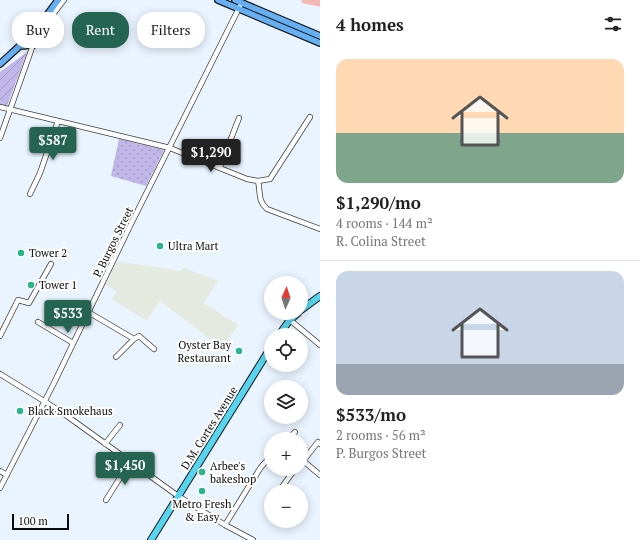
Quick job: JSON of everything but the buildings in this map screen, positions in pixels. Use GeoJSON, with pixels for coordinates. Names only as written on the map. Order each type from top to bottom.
{"type":"FeatureCollection","features":[{"type":"Feature","properties":{"kind":"highway"},"geometry":{"type":"LineString","coordinates":[[308,305],[320,296]]}},
{"type":"Feature","properties":{"kind":"highway"},"geometry":{"type":"LineString","coordinates":[[284,328],[290,320]]}},
{"type":"Feature","properties":{"kind":"highway","name":"D.M. Cortes Avenue"},"geometry":{"type":"LineString","coordinates":[[151,540],[264,358]]}},
{"type":"Feature","properties":{"kind":"main road"},"geometry":{"type":"LineString","coordinates":[[50,12],[58,0]]}},
{"type":"Feature","properties":{"kind":"main road"},"geometry":{"type":"LineString","coordinates":[[218,0],[240,6],[320,36]]}},
{"type":"Feature","properties":{"kind":"main road"},"geometry":{"type":"LineString","coordinates":[[235,0],[240,6],[320,43]]}},
{"type":"Feature","properties":{"kind":"main road"},"geometry":{"type":"LineString","coordinates":[[0,64],[18,48]]}},
{"type":"Feature","properties":{"kind":"street"},"geometry":{"type":"LineString","coordinates":[[55,12],[64,0]]}},
{"type":"Feature","properties":{"kind":"street","name":"P. Burgos Street"},"geometry":{"type":"LineString","coordinates":[[0,488],[54,383],[240,6]]}},
{"type":"Feature","properties":{"kind":"street"},"geometry":{"type":"LineString","coordinates":[[0,138],[32,48]]}},
{"type":"Feature","properties":{"kind":"street"},"geometry":{"type":"LineString","coordinates":[[0,107],[170,148],[220,167],[243,178],[258,181],[270,179],[310,117]]}},
{"type":"Feature","properties":{"kind":"street"},"geometry":{"type":"LineString","coordinates":[[220,167],[239,118]]}},
{"type":"Feature","properties":{"kind":"street"},"geometry":{"type":"LineString","coordinates":[[30,194],[40,173],[58,121]]}},
{"type":"Feature","properties":{"kind":"street"},"geometry":{"type":"LineString","coordinates":[[258,181],[260,198],[262,204],[267,209],[320,229]]}},
{"type":"Feature","properties":{"kind":"street"},"geometry":{"type":"LineString","coordinates":[[0,336],[18,300],[29,303],[51,264]]}},
{"type":"Feature","properties":{"kind":"street"},"geometry":{"type":"LineString","coordinates":[[88,312],[134,339]]}},
{"type":"Feature","properties":{"kind":"street"},"geometry":{"type":"LineString","coordinates":[[290,320],[320,345]]}},
{"type":"Feature","properties":{"kind":"street"},"geometry":{"type":"LineString","coordinates":[[38,322],[73,342]]}},
{"type":"Feature","properties":{"kind":"street"},"geometry":{"type":"LineString","coordinates":[[116,356],[139,336],[154,349]]}},
{"type":"Feature","properties":{"kind":"street"},"geometry":{"type":"LineString","coordinates":[[0,374],[44,401],[178,496],[225,525],[253,540]]}},
{"type":"Feature","properties":{"kind":"street"},"geometry":{"type":"LineString","coordinates":[[105,444],[120,425]]}},
{"type":"Feature","properties":{"kind":"street"},"geometry":{"type":"LineString","coordinates":[[308,453],[318,442],[320,444]]}},
{"type":"Feature","properties":{"kind":"street"},"geometry":{"type":"LineString","coordinates":[[106,500],[130,462]]}},
{"type":"Feature","properties":{"kind":"street"},"geometry":{"type":"LineString","coordinates":[[225,525],[264,464]]}},
{"type":"Feature","properties":{"kind":"street"},"geometry":{"type":"LineString","coordinates":[[308,465],[320,475]]}},
{"type":"Feature","properties":{"kind":"street"},"geometry":{"type":"LineString","coordinates":[[0,472],[7,475]]}},
{"type":"Feature","properties":{"kind":"shaded area"},"geometry":{"type":"Polygon","coordinates":[[[27,52],[7,106],[0,104],[0,72],[27,52]]]}},
{"type":"Feature","properties":{"kind":"shaded area"},"geometry":{"type":"Polygon","coordinates":[[[119,139],[164,150],[146,186],[111,176],[119,139]]]}},
{"type":"Feature","properties":{"kind":"shaded area"},"geometry":{"type":"Polygon","coordinates":[[[117,261],[180,271],[184,268],[218,281],[204,303],[238,325],[222,348],[160,301],[147,321],[112,299],[117,291],[106,285],[117,261]]]}},
{"type":"Feature","properties":{"kind":"waterway"},"geometry":{"type":"LineString","coordinates":[[305,0],[320,3]]}},
{"type":"Feature","properties":{"kind":"place","name":"Ultra Mart"},"geometry":{"type":"Point","coordinates":[160,246]}},
{"type":"Feature","properties":{"kind":"place","name":"Tower 2"},"geometry":{"type":"Point","coordinates":[21,253]}},
{"type":"Feature","properties":{"kind":"place","name":"Tower 1"},"geometry":{"type":"Point","coordinates":[31,285]}},
{"type":"Feature","properties":{"kind":"place","name":"Oyster Bay Restaurant"},"geometry":{"type":"Point","coordinates":[239,351]}},
{"type":"Feature","properties":{"kind":"place","name":"Black Smokehaus"},"geometry":{"type":"Point","coordinates":[20,411]}},
{"type":"Feature","properties":{"kind":"place","name":"Arbee's bakeshop"},"geometry":{"type":"Point","coordinates":[202,472]}},
{"type":"Feature","properties":{"kind":"place","name":"Metro Fresh & Easy"},"geometry":{"type":"Point","coordinates":[202,491]}}]}
